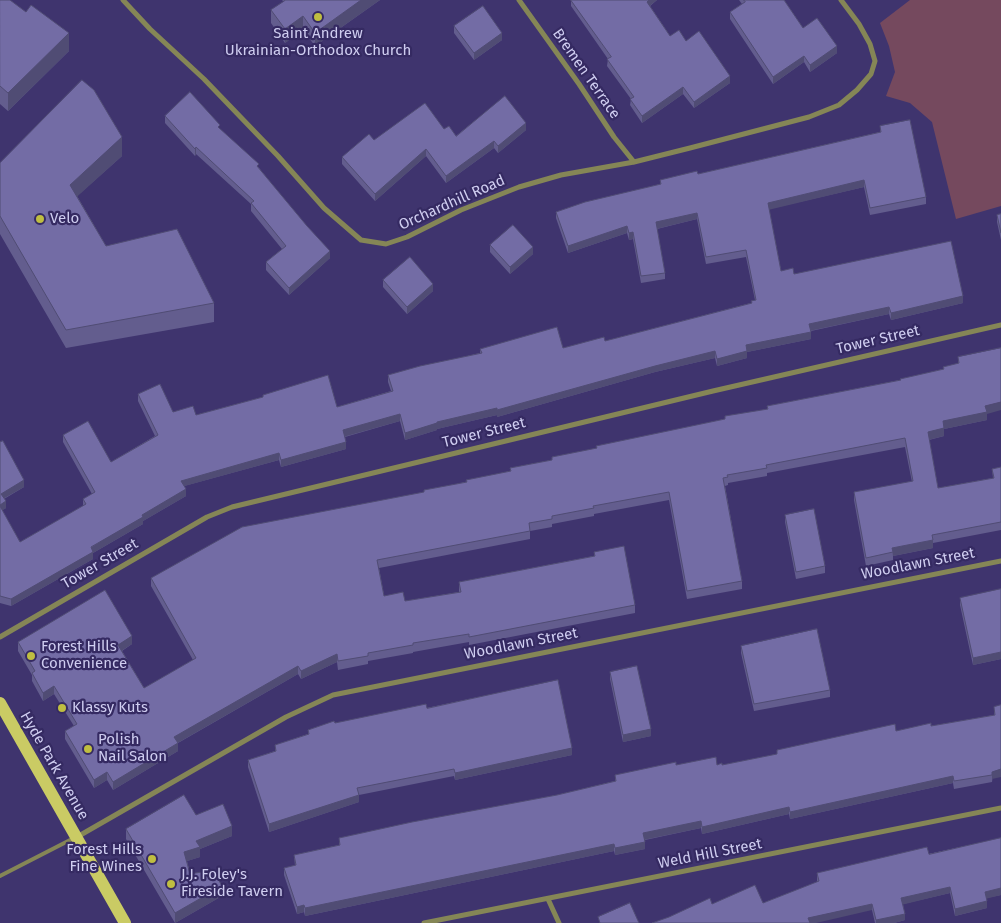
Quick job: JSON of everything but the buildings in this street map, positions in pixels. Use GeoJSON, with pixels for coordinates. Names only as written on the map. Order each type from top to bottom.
{"type":"FeatureCollection","features":[{"type":"Feature","properties":{"kind":"main road","name":"Hyde Park Avenue"},"geometry":{"type":"LineString","coordinates":[[0,703],[125,923]]}},
{"type":"Feature","properties":{"kind":"street","name":"Orchardhill Road"},"geometry":{"type":"LineString","coordinates":[[123,0],[150,29],[211,86],[278,156],[324,208],[360,240],[386,244],[407,237],[487,198],[519,187],[561,176],[634,162],[809,117],[839,105],[857,90],[871,74],[874,61],[870,44],[859,24],[841,0]]}},
{"type":"Feature","properties":{"kind":"street","name":"Bremen Terrace"},"geometry":{"type":"LineString","coordinates":[[518,0],[579,84],[614,137],[634,162]]}},
{"type":"Feature","properties":{"kind":"street","name":"Tower Street"},"geometry":{"type":"LineString","coordinates":[[0,637],[207,517],[232,507],[713,391],[1001,325]]}},
{"type":"Feature","properties":{"kind":"street","name":"Woodlawn Street"},"geometry":{"type":"LineString","coordinates":[[76,837],[286,717],[333,695],[1001,561]]}},
{"type":"Feature","properties":{"kind":"street","name":"Weld Hill Street"},"geometry":{"type":"LineString","coordinates":[[424,923],[1001,808]]}},
{"type":"Feature","properties":{"kind":"street"},"geometry":{"type":"LineString","coordinates":[[548,899],[559,923]]}},
{"type":"Feature","properties":{"kind":"lane"},"geometry":{"type":"LineString","coordinates":[[0,876],[76,837]]}},
{"type":"Feature","properties":{"kind":"shaded area"},"geometry":{"type":"Polygon","coordinates":[[[910,0],[1001,0],[1001,206],[956,219],[932,122],[910,103],[886,96],[895,72],[889,46],[880,23],[910,0]]]}},
{"type":"Feature","properties":{"kind":"place","name":"Saint Andrew Ukrainian-Orthodox Church"},"geometry":{"type":"Point","coordinates":[318,17]}},
{"type":"Feature","properties":{"kind":"place","name":"Velo"},"geometry":{"type":"Point","coordinates":[40,219]}},
{"type":"Feature","properties":{"kind":"place","name":"Forest Hills Convenience"},"geometry":{"type":"Point","coordinates":[31,656]}},
{"type":"Feature","properties":{"kind":"place","name":"Klassy Kuts"},"geometry":{"type":"Point","coordinates":[62,708]}},
{"type":"Feature","properties":{"kind":"place","name":"Polish Nail Salon"},"geometry":{"type":"Point","coordinates":[88,749]}},
{"type":"Feature","properties":{"kind":"place","name":"Forest Hills Fine Wines"},"geometry":{"type":"Point","coordinates":[152,859]}},
{"type":"Feature","properties":{"kind":"place","name":"J.J. Foley's Fireside Tavern"},"geometry":{"type":"Point","coordinates":[171,884]}}]}
